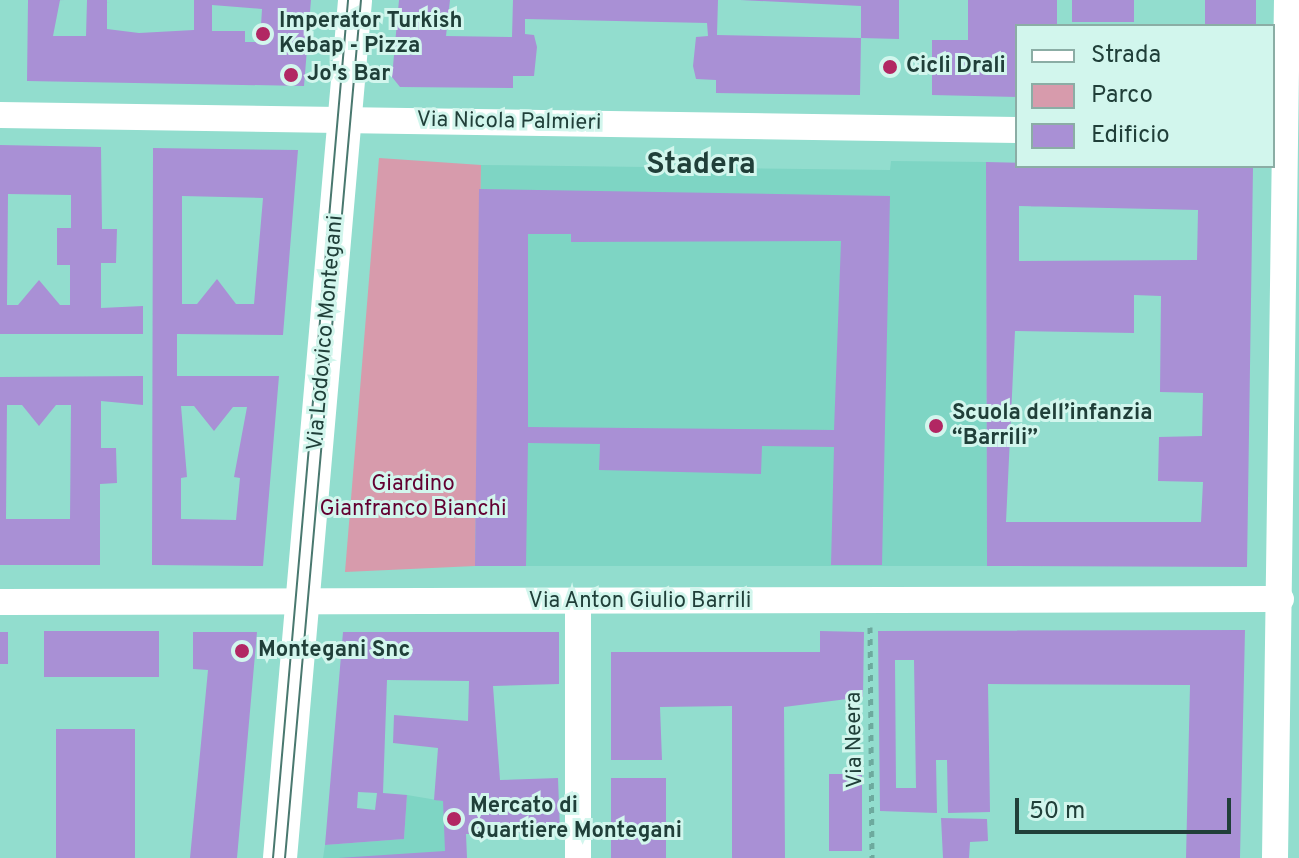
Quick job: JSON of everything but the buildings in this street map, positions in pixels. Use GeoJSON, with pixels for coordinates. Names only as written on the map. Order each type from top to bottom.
{"type":"FeatureCollection","features":[{"type":"Feature","properties":{"kind":"street","name":"Via Lodovico Montegani"},"geometry":{"type":"LineString","coordinates":[[280,858],[355,0]]}},
{"type":"Feature","properties":{"kind":"street"},"geometry":{"type":"LineString","coordinates":[[1275,858],[1281,599],[1291,447],[1287,0]]}},
{"type":"Feature","properties":{"kind":"street","name":"Via Nicola Palmieri"},"geometry":{"type":"LineString","coordinates":[[0,115],[1015,130]]}},
{"type":"Feature","properties":{"kind":"street","name":"Via Anton Giulio Barrili"},"geometry":{"type":"LineString","coordinates":[[0,602],[1281,599]]}},
{"type":"Feature","properties":{"kind":"street"},"geometry":{"type":"LineString","coordinates":[[578,601],[578,858]]}},
{"type":"Feature","properties":{"kind":"path","name":"Via Neera"},"geometry":{"type":"LineString","coordinates":[[869,622],[872,858]]}},
{"type":"Feature","properties":{"kind":"shaded area"},"geometry":{"type":"Polygon","coordinates":[[[891,161],[986,162],[987,566],[475,566],[481,165],[890,170],[891,161]]]}},
{"type":"Feature","properties":{"kind":"shaded area"},"geometry":{"type":"Polygon","coordinates":[[[407,795],[443,801],[467,858],[323,858],[325,845],[404,839],[407,795]]]}},
{"type":"Feature","properties":{"kind":"green space","name":"Giardino Gianfranco Bianchi"},"geometry":{"type":"Polygon","coordinates":[[[379,158],[481,165],[475,566],[345,572],[379,158]]]}},
{"type":"Feature","properties":{"kind":"tram line"},"geometry":{"type":"LineString","coordinates":[[273,858],[348,0]]}},
{"type":"Feature","properties":{"kind":"tram line"},"geometry":{"type":"LineString","coordinates":[[285,858],[361,0]]}},
{"type":"Feature","properties":{"kind":"place","name":"Imperator Turkish Kebap - Pizza"},"geometry":{"type":"Point","coordinates":[263,34]}},
{"type":"Feature","properties":{"kind":"place","name":"Cicli Drali"},"geometry":{"type":"Point","coordinates":[890,67]}},
{"type":"Feature","properties":{"kind":"place","name":"Jo's Bar"},"geometry":{"type":"Point","coordinates":[291,75]}},
{"type":"Feature","properties":{"kind":"place","name":"Scuola dell’infanzia “Barrili”"},"geometry":{"type":"Point","coordinates":[936,426]}},
{"type":"Feature","properties":{"kind":"place","name":"Montegani Snc"},"geometry":{"type":"Point","coordinates":[242,651]}},
{"type":"Feature","properties":{"kind":"place","name":"Mercato di Quartiere Montegani"},"geometry":{"type":"Point","coordinates":[454,819]}},
{"type":"Feature","properties":{"kind":"district","name":"Stadera"},"geometry":{"type":"Point","coordinates":[701,166]}}]}
